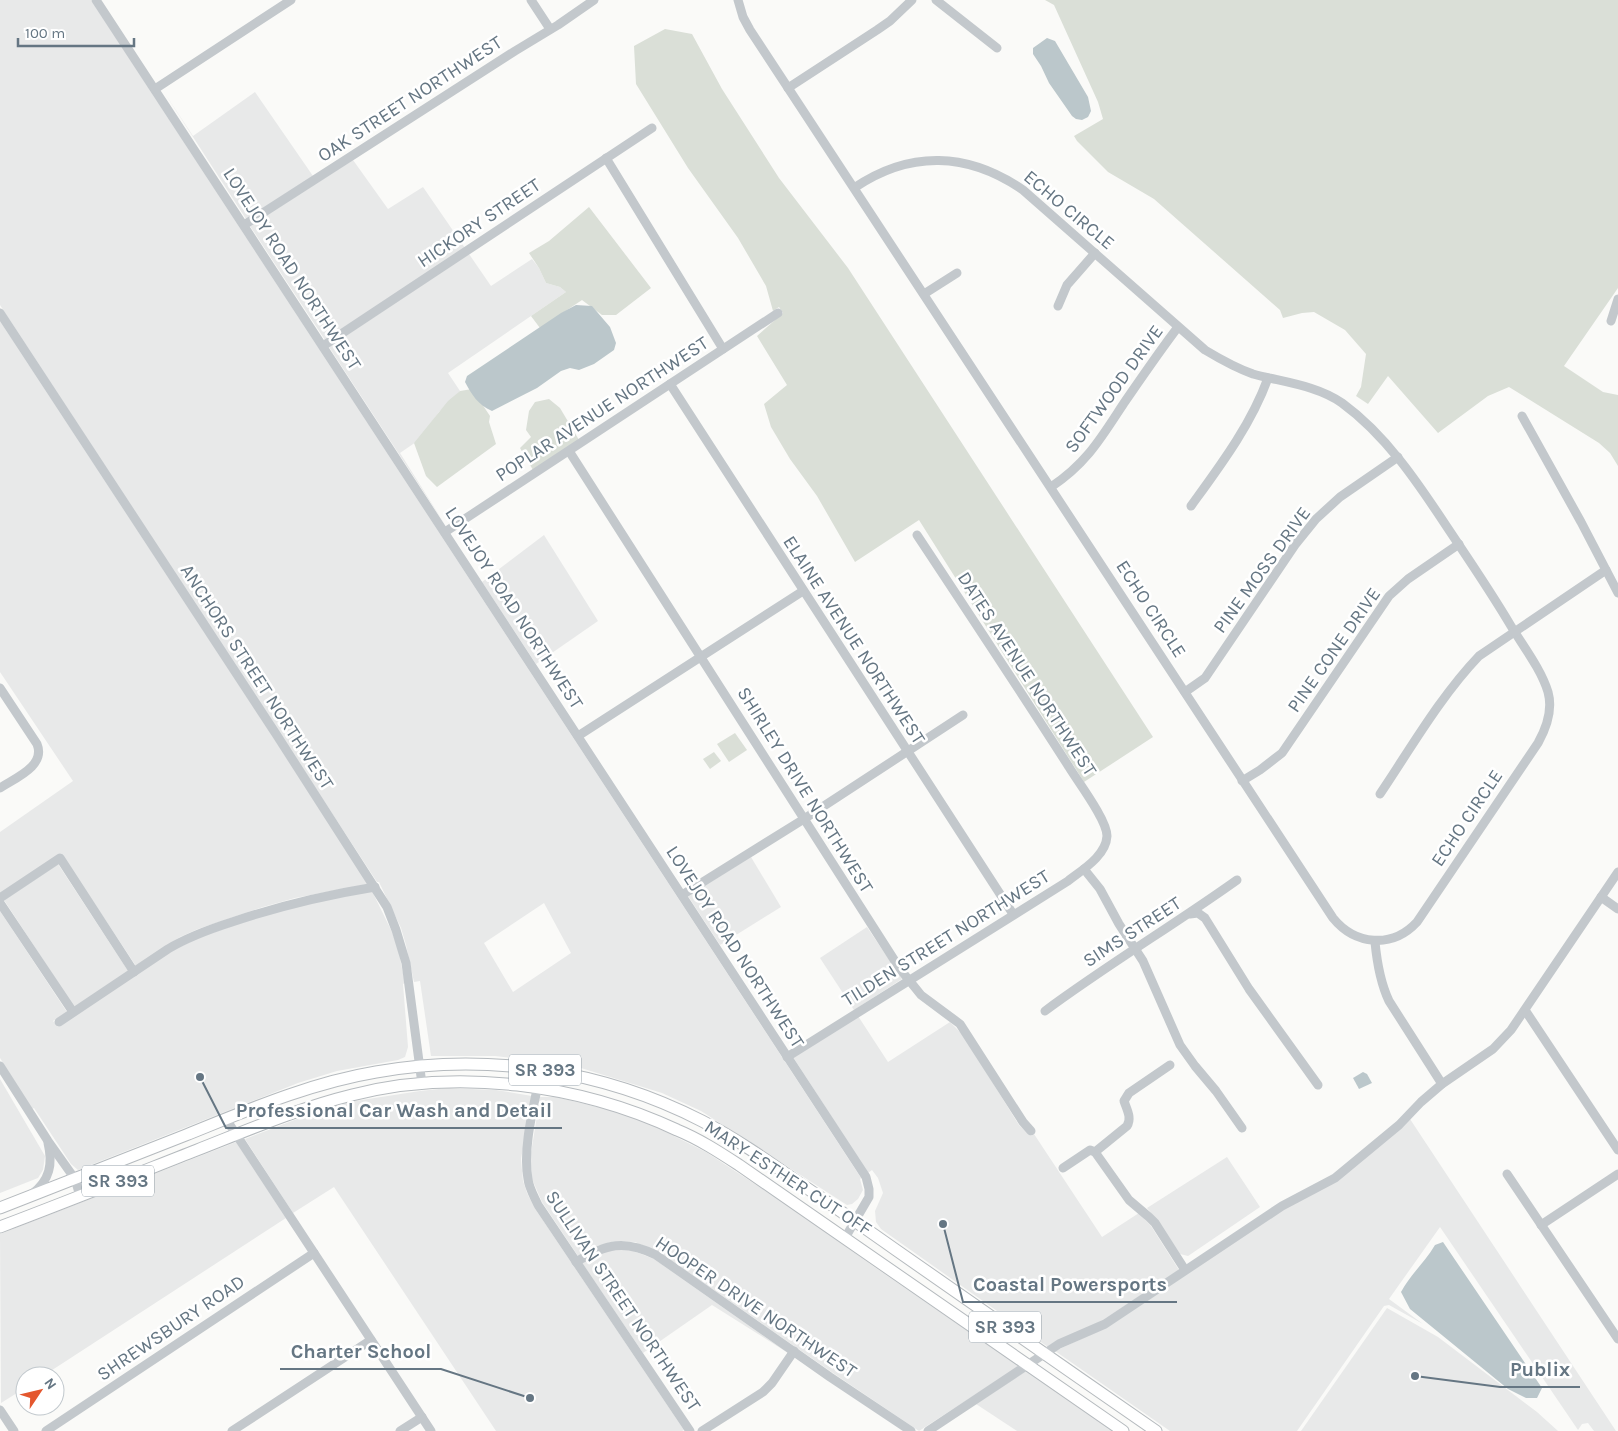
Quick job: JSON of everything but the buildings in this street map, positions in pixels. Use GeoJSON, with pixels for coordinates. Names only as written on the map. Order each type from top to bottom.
{"type":"FeatureCollection","features":[{"type":"Feature","properties":{"kind":"main road","name":"MARY ESTHER CUT OFF"},"geometry":{"type":"LineString","coordinates":[[226,1118],[323,1084],[376,1072],[420,1067],[495,1065],[541,1070],[597,1081],[634,1092],[703,1122],[750,1149],[1156,1431]]}},
{"type":"Feature","properties":{"kind":"main road","name":"MARY ESTHER CUT OFF"},"geometry":{"type":"LineString","coordinates":[[237,1135],[323,1102],[354,1094],[422,1084],[480,1082],[538,1088],[593,1099],[623,1108],[670,1127],[708,1146],[738,1165],[1123,1431]]}},
{"type":"Feature","properties":{"kind":"main road"},"geometry":{"type":"LineString","coordinates":[[670,1127],[678,1110]]}},
{"type":"Feature","properties":{"kind":"main road","name":"SR 393"},"geometry":{"type":"LineString","coordinates":[[0,1208],[226,1118]]}},
{"type":"Feature","properties":{"kind":"main road","name":"SR 393"},"geometry":{"type":"LineString","coordinates":[[0,1227],[237,1135]]}},
{"type":"Feature","properties":{"kind":"street","name":"LOVEJOY ROAD NORTHWEST"},"geometry":{"type":"LineString","coordinates":[[96,0],[866,1177],[870,1189],[869,1197],[845,1238]]}},
{"type":"Feature","properties":{"kind":"street"},"geometry":{"type":"LineString","coordinates":[[155,89],[291,0]]}},
{"type":"Feature","properties":{"kind":"street"},"geometry":{"type":"LineString","coordinates":[[531,0],[550,29]]}},
{"type":"Feature","properties":{"kind":"street","name":"OAK STREET NORTHWEST"},"geometry":{"type":"LineString","coordinates":[[244,225],[594,0]]}},
{"type":"Feature","properties":{"kind":"street","name":"ECHO CIRCLE"},"geometry":{"type":"LineString","coordinates":[[738,0],[743,17],[750,30],[1242,781],[1339,924],[1351,934],[1375,942],[1395,938],[1406,932],[1417,922],[1545,730],[1549,720],[1550,703],[1544,681],[1514,632],[1459,544],[1398,457],[1352,411],[1340,402],[1315,390],[1251,373],[1205,350],[1023,190],[996,173],[982,167],[959,162],[944,160],[917,162],[898,166],[878,174],[854,188]]}},
{"type":"Feature","properties":{"kind":"street"},"geometry":{"type":"LineString","coordinates":[[788,88],[890,21],[912,0]]}},
{"type":"Feature","properties":{"kind":"street"},"geometry":{"type":"LineString","coordinates":[[936,0],[997,48]]}},
{"type":"Feature","properties":{"kind":"street","name":"HICKORY STREET"},"geometry":{"type":"LineString","coordinates":[[323,346],[652,128]]}},
{"type":"Feature","properties":{"kind":"street"},"geometry":{"type":"LineString","coordinates":[[606,158],[723,349]]}},
{"type":"Feature","properties":{"kind":"street"},"geometry":{"type":"LineString","coordinates":[[1058,306],[1067,286],[1094,253]]}},
{"type":"Feature","properties":{"kind":"street"},"geometry":{"type":"LineString","coordinates":[[924,294],[957,273]]}},
{"type":"Feature","properties":{"kind":"street"},"geometry":{"type":"LineString","coordinates":[[1611,321],[1618,299]]}},
{"type":"Feature","properties":{"kind":"street","name":"ANCHORS STREET NORTHWEST"},"geometry":{"type":"LineString","coordinates":[[0,313],[375,887],[391,917],[402,946],[410,985],[414,1034],[422,1084]]}},
{"type":"Feature","properties":{"kind":"street","name":"POPLAR AVENUE NORTHWEST"},"geometry":{"type":"LineString","coordinates":[[445,532],[778,313]]}},
{"type":"Feature","properties":{"kind":"street","name":"SOFTWOOD DRIVE"},"geometry":{"type":"LineString","coordinates":[[1051,487],[1076,469],[1090,453],[1178,327]]}},
{"type":"Feature","properties":{"kind":"street"},"geometry":{"type":"LineString","coordinates":[[1191,506],[1247,424],[1268,378]]}},
{"type":"Feature","properties":{"kind":"street","name":"ELAINE AVENUE NORTHWEST"},"geometry":{"type":"LineString","coordinates":[[670,384],[1013,914]]}},
{"type":"Feature","properties":{"kind":"street"},"geometry":{"type":"LineString","coordinates":[[1522,416],[1618,593]]}},
{"type":"Feature","properties":{"kind":"street","name":"SHIRLEY DRIVE NORTHWEST"},"geometry":{"type":"LineString","coordinates":[[569,451],[908,980],[921,995],[960,1024],[1023,1122],[1032,1131]]}},
{"type":"Feature","properties":{"kind":"street","name":"PINE MOSS DRIVE"},"geometry":{"type":"LineString","coordinates":[[1185,692],[1205,678],[1295,545],[1316,519],[1340,498],[1398,457]]}},
{"type":"Feature","properties":{"kind":"street","name":"DATES AVENUE NORTHWEST"},"geometry":{"type":"LineString","coordinates":[[917,535],[1056,747],[1102,821],[1106,834]]}},
{"type":"Feature","properties":{"kind":"street","name":"PINE CONE DRIVE"},"geometry":{"type":"LineString","coordinates":[[1242,781],[1282,753],[1389,596],[1408,579],[1459,544]]}},
{"type":"Feature","properties":{"kind":"street"},"geometry":{"type":"LineString","coordinates":[[1380,794],[1448,694],[1479,656],[1606,570]]}},
{"type":"Feature","properties":{"kind":"street"},"geometry":{"type":"LineString","coordinates":[[578,736],[803,591]]}},
{"type":"Feature","properties":{"kind":"street"},"geometry":{"type":"LineString","coordinates":[[0,688],[37,744],[39,752],[34,765],[0,788]]}},
{"type":"Feature","properties":{"kind":"street"},"geometry":{"type":"LineString","coordinates":[[682,895],[804,819],[962,715]]}},
{"type":"Feature","properties":{"kind":"street","name":"TILDEN STREET NORTHWEST"},"geometry":{"type":"LineString","coordinates":[[787,1056],[1084,869],[1104,849],[1106,834]]}},
{"type":"Feature","properties":{"kind":"street"},"geometry":{"type":"LineString","coordinates":[[0,898],[60,858],[134,972]]}},
{"type":"Feature","properties":{"kind":"street"},"geometry":{"type":"LineString","coordinates":[[1084,869],[1100,889],[1119,924],[1143,961],[1180,1045],[1194,1066],[1216,1090],[1242,1128]]}},
{"type":"Feature","properties":{"kind":"street"},"geometry":{"type":"LineString","coordinates":[[928,1431],[1059,1344],[1105,1324],[1282,1206],[1335,1178],[1399,1125],[1442,1084],[1497,1045],[1511,1030],[1618,872]]}},
{"type":"Feature","properties":{"kind":"street","name":"SIMS STREET"},"geometry":{"type":"LineString","coordinates":[[1045,1011],[1135,947],[1190,914],[1237,880]]}},
{"type":"Feature","properties":{"kind":"street"},"geometry":{"type":"LineString","coordinates":[[59,1022],[177,944],[199,933],[264,911],[322,896],[375,887]]}},
{"type":"Feature","properties":{"kind":"street"},"geometry":{"type":"LineString","coordinates":[[1601,897],[1618,909]]}},
{"type":"Feature","properties":{"kind":"street"},"geometry":{"type":"LineString","coordinates":[[0,903],[73,1012]]}},
{"type":"Feature","properties":{"kind":"street"},"geometry":{"type":"LineString","coordinates":[[1190,914],[1198,913],[1205,918],[1249,988],[1318,1085]]}},
{"type":"Feature","properties":{"kind":"street"},"geometry":{"type":"LineString","coordinates":[[1375,942],[1377,964],[1390,1001],[1442,1084]]}},
{"type":"Feature","properties":{"kind":"street"},"geometry":{"type":"LineString","coordinates":[[1525,1010],[1618,1150]]}},
{"type":"Feature","properties":{"kind":"street"},"geometry":{"type":"LineString","coordinates":[[1095,1152],[1127,1126],[1130,1118],[1124,1101],[1128,1093],[1170,1064]]}},
{"type":"Feature","properties":{"kind":"street"},"geometry":{"type":"LineString","coordinates":[[0,1066],[75,1179],[80,1196]]}},
{"type":"Feature","properties":{"kind":"street","name":"SULLIVAN STREET NORTHWEST"},"geometry":{"type":"LineString","coordinates":[[541,1070],[526,1159],[528,1180],[538,1205],[690,1431]]}},
{"type":"Feature","properties":{"kind":"street"},"geometry":{"type":"LineString","coordinates":[[226,1118],[431,1431]]}},
{"type":"Feature","properties":{"kind":"street"},"geometry":{"type":"LineString","coordinates":[[28,1197],[39,1188],[49,1173],[51,1156],[48,1141]]}},
{"type":"Feature","properties":{"kind":"street"},"geometry":{"type":"LineString","coordinates":[[1064,1168],[1090,1150],[1095,1152],[1129,1200],[1155,1223],[1185,1270]]}},
{"type":"Feature","properties":{"kind":"street"},"geometry":{"type":"LineString","coordinates":[[1507,1174],[1618,1338]]}},
{"type":"Feature","properties":{"kind":"street"},"geometry":{"type":"LineString","coordinates":[[1542,1225],[1618,1174]]}},
{"type":"Feature","properties":{"kind":"street","name":"HOOPER DRIVE NORTHWEST"},"geometry":{"type":"LineString","coordinates":[[576,1262],[595,1250],[614,1245],[633,1246],[644,1249],[673,1266],[911,1431]]}},
{"type":"Feature","properties":{"kind":"street","name":"SHREWSBURY ROAD"},"geometry":{"type":"LineString","coordinates":[[46,1431],[314,1253]]}},
{"type":"Feature","properties":{"kind":"street"},"geometry":{"type":"LineString","coordinates":[[232,1431],[371,1340]]}},
{"type":"Feature","properties":{"kind":"street"},"geometry":{"type":"LineString","coordinates":[[702,1431],[763,1392],[772,1383],[794,1351]]}},
{"type":"Feature","properties":{"kind":"street"},"geometry":{"type":"LineString","coordinates":[[0,1410],[14,1431]]}},
{"type":"Feature","properties":{"kind":"street"},"geometry":{"type":"LineString","coordinates":[[400,1431],[422,1417]]}},
{"type":"Feature","properties":{"kind":"shaded area"},"geometry":{"type":"Polygon","coordinates":[[[0,0],[91,0],[861,1178],[863,1190],[858,1199],[852,1204],[847,1205],[701,1111],[662,1093],[568,1064],[495,1056],[431,1056],[420,981],[414,982],[401,928],[379,882],[377,882],[0,305],[0,0]],[[544,903],[484,943],[513,992],[571,953],[544,903]]]}},
{"type":"Feature","properties":{"kind":"shaded area"},"geometry":{"type":"Polygon","coordinates":[[[1045,0],[1618,0],[1618,288],[1564,366],[1603,392],[1618,395],[1618,466],[1610,453],[1599,443],[1509,387],[1488,396],[1438,433],[1388,376],[1368,404],[1356,396],[1361,387],[1366,354],[1345,330],[1314,312],[1283,318],[1280,310],[1154,199],[1108,172],[1077,141],[1074,136],[1103,119],[1098,102],[1054,5],[1045,0]]]}},
{"type":"Feature","properties":{"kind":"shaded area"},"geometry":{"type":"Polygon","coordinates":[[[665,29],[692,34],[722,89],[779,178],[848,268],[1153,737],[1084,782],[919,520],[855,562],[817,496],[790,459],[771,427],[764,404],[787,385],[757,336],[783,313],[779,307],[773,311],[766,286],[738,238],[688,168],[636,84],[634,46],[665,29]]]}},
{"type":"Feature","properties":{"kind":"shaded area"},"geometry":{"type":"Polygon","coordinates":[[[1047,38],[1055,41],[1088,97],[1091,111],[1088,117],[1082,120],[1072,116],[1049,83],[1033,54],[1033,48],[1047,38]]]}},
{"type":"Feature","properties":{"kind":"shaded area"},"geometry":{"type":"Polygon","coordinates":[[[162,89],[193,136],[255,92],[313,176],[246,219],[162,89]]]}},
{"type":"Feature","properties":{"kind":"shaded area"},"geometry":{"type":"Polygon","coordinates":[[[353,160],[388,209],[423,187],[465,248],[325,340],[250,226],[353,160]]]}},
{"type":"Feature","properties":{"kind":"shaded area"},"geometry":{"type":"Polygon","coordinates":[[[589,207],[651,288],[616,315],[602,315],[582,300],[540,328],[531,316],[566,292],[560,287],[546,283],[529,253],[549,241],[589,207]]]}},
{"type":"Feature","properties":{"kind":"shaded area"},"geometry":{"type":"Polygon","coordinates":[[[469,254],[491,286],[532,259],[539,268],[546,283],[560,287],[566,292],[448,373],[460,391],[439,412],[416,442],[400,453],[446,526],[329,347],[469,254]]]}},
{"type":"Feature","properties":{"kind":"shaded area"},"geometry":{"type":"Polygon","coordinates":[[[576,305],[592,306],[610,327],[616,343],[614,350],[594,364],[579,370],[570,368],[561,371],[537,388],[492,411],[479,403],[465,382],[467,376],[576,305]]]}},
{"type":"Feature","properties":{"kind":"shaded area"},"geometry":{"type":"Polygon","coordinates":[[[0,321],[368,884],[295,898],[198,929],[180,937],[136,966],[61,853],[0,894],[0,832],[73,781],[0,672],[0,321]]]}},
{"type":"Feature","properties":{"kind":"shaded area"},"geometry":{"type":"Polygon","coordinates":[[[472,389],[490,416],[489,422],[496,444],[437,487],[426,476],[414,443],[448,401],[460,391],[472,389]]]}},
{"type":"Feature","properties":{"kind":"shaded area"},"geometry":{"type":"Polygon","coordinates":[[[549,399],[560,408],[579,440],[533,470],[520,448],[531,437],[526,430],[529,411],[535,402],[549,399]]]}},
{"type":"Feature","properties":{"kind":"shaded area"},"geometry":{"type":"Polygon","coordinates":[[[544,535],[598,621],[536,664],[482,582],[544,535]]]}},
{"type":"Feature","properties":{"kind":"shaded area"},"geometry":{"type":"Polygon","coordinates":[[[735,733],[747,750],[729,762],[717,744],[735,733]]]}},
{"type":"Feature","properties":{"kind":"shaded area"},"geometry":{"type":"Polygon","coordinates":[[[714,752],[721,761],[710,769],[703,759],[714,752]]]}},
{"type":"Feature","properties":{"kind":"shaded area"},"geometry":{"type":"Polygon","coordinates":[[[751,857],[781,907],[720,945],[688,896],[751,857]]]}},
{"type":"Feature","properties":{"kind":"shaded area"},"geometry":{"type":"Polygon","coordinates":[[[58,864],[128,971],[74,1007],[4,900],[58,864]]]}},
{"type":"Feature","properties":{"kind":"shaded area"},"geometry":{"type":"Polygon","coordinates":[[[372,891],[398,948],[405,983],[403,984],[408,1047],[405,1057],[398,1060],[337,1071],[298,1083],[78,1170],[71,1164],[34,1108],[32,1109],[0,1058],[0,911],[67,1012],[53,1021],[58,1027],[170,952],[200,937],[297,906],[372,891]]]}},
{"type":"Feature","properties":{"kind":"shaded area"},"geometry":{"type":"Polygon","coordinates":[[[867,927],[902,979],[854,1010],[820,958],[867,927]]]}},
{"type":"Feature","properties":{"kind":"shaded area"},"geometry":{"type":"Polygon","coordinates":[[[858,1016],[888,1062],[950,1022],[963,1035],[1019,1125],[1031,1136],[1034,1134],[1102,1237],[1139,1213],[1151,1226],[1179,1270],[1103,1320],[1048,1347],[881,1229],[876,1222],[875,1211],[883,1193],[878,1178],[872,1170],[868,1173],[793,1057],[858,1016]]]}},
{"type":"Feature","properties":{"kind":"shaded area"},"geometry":{"type":"Polygon","coordinates":[[[1363,1072],[1367,1074],[1372,1083],[1359,1089],[1353,1078],[1363,1072]]]}},
{"type":"Feature","properties":{"kind":"shaded area"},"geometry":{"type":"Polygon","coordinates":[[[0,1079],[45,1156],[43,1170],[38,1178],[0,1193],[0,1079]]]}},
{"type":"Feature","properties":{"kind":"shaded area"},"geometry":{"type":"Polygon","coordinates":[[[448,1088],[496,1090],[532,1096],[521,1159],[523,1181],[527,1193],[534,1207],[684,1430],[496,1431],[334,1187],[293,1213],[245,1139],[342,1103],[448,1088]]]}},
{"type":"Feature","properties":{"kind":"shaded area"},"geometry":{"type":"Polygon","coordinates":[[[540,1097],[556,1097],[642,1120],[706,1152],[793,1209],[1019,1366],[919,1431],[659,1252],[635,1242],[615,1241],[594,1247],[578,1256],[542,1202],[532,1179],[530,1159],[540,1097]]]}},
{"type":"Feature","properties":{"kind":"shaded area"},"geometry":{"type":"Polygon","coordinates":[[[1410,1119],[1616,1431],[1594,1431],[1588,1423],[1582,1424],[1578,1430],[1440,1227],[1389,1299],[1423,1324],[1389,1305],[1384,1306],[1297,1431],[1170,1431],[1055,1351],[1107,1327],[1284,1209],[1337,1181],[1410,1119]]]}},
{"type":"Feature","properties":{"kind":"shaded area"},"geometry":{"type":"Polygon","coordinates":[[[236,1142],[286,1218],[58,1366],[15,1366],[15,1394],[1,1403],[0,1234],[236,1142]]]}},
{"type":"Feature","properties":{"kind":"shaded area"},"geometry":{"type":"Polygon","coordinates":[[[1227,1157],[1260,1207],[1188,1256],[1180,1254],[1147,1208],[1227,1157]]]}},
{"type":"Feature","properties":{"kind":"shaded area"},"geometry":{"type":"Polygon","coordinates":[[[1443,1242],[1542,1388],[1537,1398],[1526,1398],[1508,1389],[1410,1309],[1401,1292],[1435,1245],[1443,1242]]]}},
{"type":"Feature","properties":{"kind":"shaded area"},"geometry":{"type":"Polygon","coordinates":[[[614,1249],[631,1250],[654,1259],[788,1353],[712,1305],[643,1353],[582,1263],[597,1254],[614,1249]]]}},
{"type":"Feature","properties":{"kind":"shaded area"},"geometry":{"type":"Polygon","coordinates":[[[1387,1308],[1438,1337],[1537,1412],[1558,1431],[1301,1431],[1387,1308]]]}},
{"type":"Feature","properties":{"kind":"shaded area"},"geometry":{"type":"Polygon","coordinates":[[[1026,1371],[1113,1431],[1017,1431],[976,1404],[1026,1371]]]}},
{"type":"Feature","properties":{"kind":"place","name":"Professional Car Wash and Detail"},"geometry":{"type":"Point","coordinates":[200,1077]}},
{"type":"Feature","properties":{"kind":"place","name":"Coastal Powersports"},"geometry":{"type":"Point","coordinates":[943,1224]}},
{"type":"Feature","properties":{"kind":"place","name":"Publix"},"geometry":{"type":"Point","coordinates":[1415,1376]}},
{"type":"Feature","properties":{"kind":"place","name":"Charter School"},"geometry":{"type":"Point","coordinates":[530,1398]}}]}
